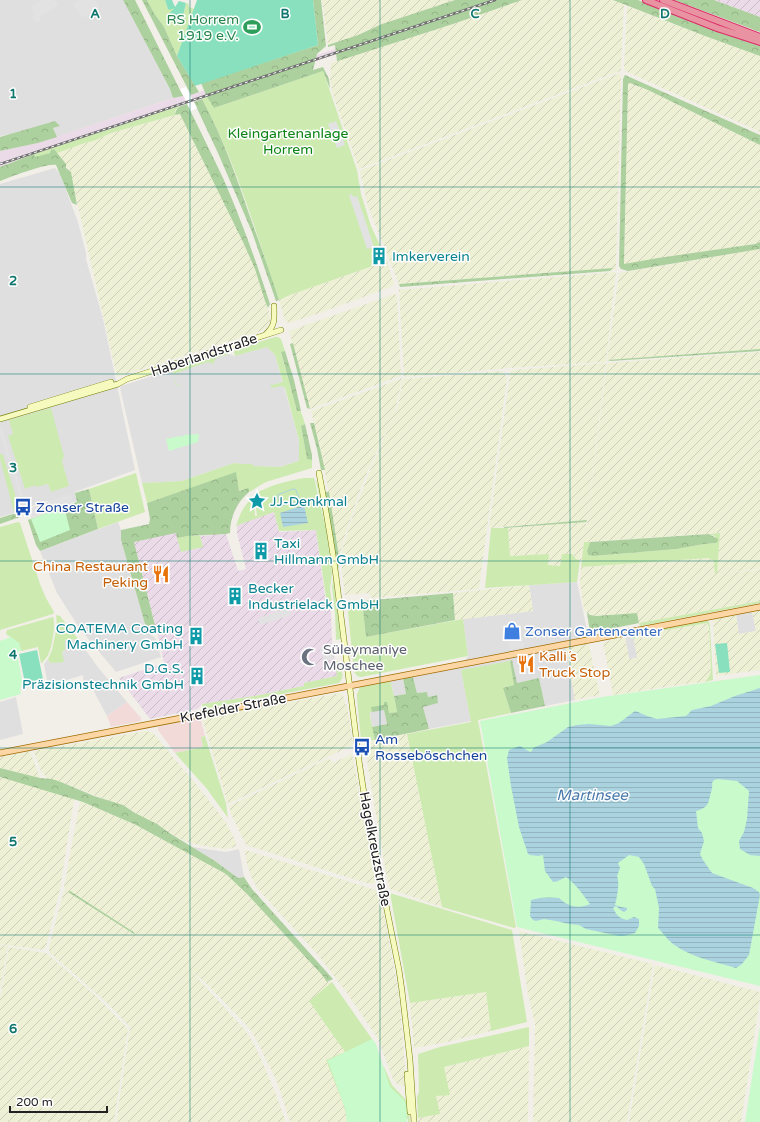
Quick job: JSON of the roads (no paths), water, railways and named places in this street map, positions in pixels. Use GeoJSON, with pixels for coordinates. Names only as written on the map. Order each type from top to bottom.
{"type":"FeatureCollection","features":[{"type":"Feature","properties":{"kind":"highway"},"geometry":{"type":"LineString","coordinates":[[646,0],[718,28],[760,42]]}},
{"type":"Feature","properties":{"kind":"highway"},"geometry":{"type":"LineString","coordinates":[[663,0],[760,37]]}},
{"type":"Feature","properties":{"kind":"main road","name":"Krefelder Straße"},"geometry":{"type":"LineString","coordinates":[[0,753],[760,607]]}},
{"type":"Feature","properties":{"kind":"street"},"geometry":{"type":"LineString","coordinates":[[264,335],[274,324],[274,306]]}},
{"type":"Feature","properties":{"kind":"street","name":"Haberlandstraße"},"geometry":{"type":"LineString","coordinates":[[0,416],[127,379],[282,330]]}},
{"type":"Feature","properties":{"kind":"street","name":"Haberlandstraße"},"geometry":{"type":"LineString","coordinates":[[0,419],[118,384],[127,379]]}},
{"type":"Feature","properties":{"kind":"street","name":"Hagelkreuzstraße"},"geometry":{"type":"LineString","coordinates":[[319,473],[330,529],[365,800],[399,970],[410,1091]]}},
{"type":"Feature","properties":{"kind":"street"},"geometry":{"type":"LineString","coordinates":[[410,1091],[411,1122]]}},
{"type":"Feature","properties":{"kind":"street"},"geometry":{"type":"LineString","coordinates":[[410,1091],[414,1122]]}},
{"type":"Feature","properties":{"kind":"water"},"geometry":{"type":"Polygon","coordinates":[[[304,505],[308,523],[283,527],[280,513],[304,505]]]}},
{"type":"Feature","properties":{"kind":"water","name":"Martinsee"},"geometry":{"type":"Polygon","coordinates":[[[760,688],[760,856],[750,855],[740,849],[739,841],[744,832],[747,819],[749,791],[737,781],[714,780],[707,804],[704,808],[696,811],[698,828],[702,833],[704,841],[700,854],[712,873],[753,888],[759,892],[760,895],[749,955],[742,964],[736,968],[705,959],[690,954],[669,940],[658,928],[659,908],[655,889],[652,886],[644,864],[639,857],[629,855],[618,863],[620,868],[617,876],[618,886],[615,905],[627,908],[627,910],[624,912],[616,906],[613,908],[617,915],[622,918],[627,920],[634,917],[639,919],[639,926],[635,933],[619,936],[586,929],[579,925],[544,919],[536,921],[533,920],[530,916],[531,900],[534,899],[559,898],[570,905],[578,907],[590,904],[576,886],[566,877],[553,882],[545,871],[543,855],[538,856],[528,854],[519,827],[511,786],[507,758],[509,750],[520,746],[530,752],[533,748],[547,742],[568,727],[589,724],[611,726],[619,723],[635,711],[657,719],[686,716],[692,710],[711,706],[760,688]]]}},
{"type":"Feature","properties":{"kind":"waterway"},"geometry":{"type":"LineString","coordinates":[[294,489],[296,490],[299,498],[298,500],[281,506],[278,495],[294,489]]}},
{"type":"Feature","properties":{"kind":"railway"},"geometry":{"type":"LineString","coordinates":[[0,164],[495,0]]}},
{"type":"Feature","properties":{"kind":"place","name":"RS Horrem 1919 e.V."},"geometry":{"type":"Point","coordinates":[252,27]}},
{"type":"Feature","properties":{"kind":"place","name":"Imkerverein"},"geometry":{"type":"Point","coordinates":[379,256]}},
{"type":"Feature","properties":{"kind":"place","name":"JJ-Denkmal"},"geometry":{"type":"Point","coordinates":[257,501]}},
{"type":"Feature","properties":{"kind":"place","name":"Zonser Straße"},"geometry":{"type":"Point","coordinates":[23,507]}},
{"type":"Feature","properties":{"kind":"place","name":"Taxi Hillmann GmbH"},"geometry":{"type":"Point","coordinates":[261,551]}},
{"type":"Feature","properties":{"kind":"place","name":"China Restaurant Peking"},"geometry":{"type":"Point","coordinates":[161,574]}},
{"type":"Feature","properties":{"kind":"place","name":"Becker Industrielack GmbH"},"geometry":{"type":"Point","coordinates":[235,596]}},
{"type":"Feature","properties":{"kind":"place","name":"Zonser Gartencenter"},"geometry":{"type":"Point","coordinates":[512,631]}},
{"type":"Feature","properties":{"kind":"place","name":"COATEMA Coating Machinery GmbH"},"geometry":{"type":"Point","coordinates":[196,636]}},
{"type":"Feature","properties":{"kind":"place","name":"Süleymaniye Moschee"},"geometry":{"type":"Point","coordinates":[310,657]}},
{"type":"Feature","properties":{"kind":"place","name":"Kalli´s Truck Stop"},"geometry":{"type":"Point","coordinates":[526,664]}},
{"type":"Feature","properties":{"kind":"place","name":"D.G.S. Präzisionstechnik GmbH"},"geometry":{"type":"Point","coordinates":[197,676]}},
{"type":"Feature","properties":{"kind":"place","name":"Am Rosseböschchen"},"geometry":{"type":"Point","coordinates":[362,747]}},
{"type":"Feature","properties":{"kind":"park label","name":"Kleingartenanlage Horrem"},"geometry":{"type":"Point","coordinates":[288,142]}}]}
